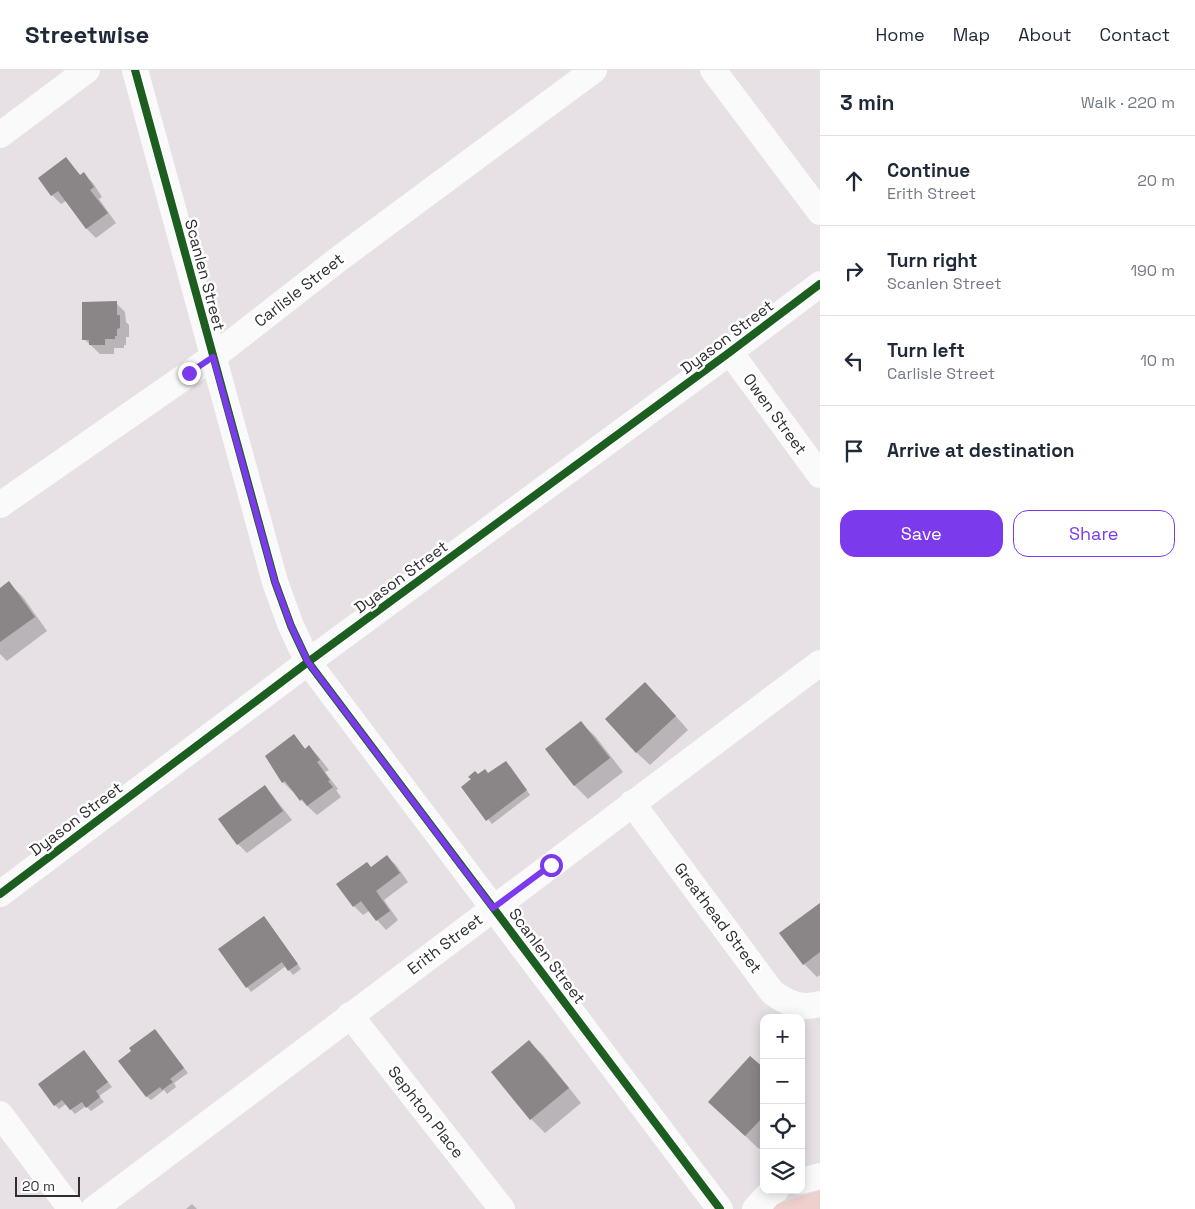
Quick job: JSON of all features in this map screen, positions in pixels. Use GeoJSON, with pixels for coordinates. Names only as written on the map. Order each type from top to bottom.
{"type":"FeatureCollection","features":[{"type":"Feature","properties":{"kind":"street"},"geometry":{"type":"LineString","coordinates":[[0,134],[88,70]]}},
{"type":"Feature","properties":{"kind":"street","name":"Scanlen Street"},"geometry":{"type":"LineString","coordinates":[[135,70],[275,582],[291,626],[308,662],[720,1209]]}},
{"type":"Feature","properties":{"kind":"street","name":"Carlisle Street"},"geometry":{"type":"LineString","coordinates":[[0,504],[213,357],[340,258],[594,70]]}},
{"type":"Feature","properties":{"kind":"street"},"geometry":{"type":"LineString","coordinates":[[713,70],[820,212]]}},
{"type":"Feature","properties":{"kind":"street","name":"Dyason Street"},"geometry":{"type":"LineString","coordinates":[[0,894],[308,662],[820,284]]}},
{"type":"Feature","properties":{"kind":"street","name":"Owen Street"},"geometry":{"type":"LineString","coordinates":[[730,352],[820,476]]}},
{"type":"Feature","properties":{"kind":"street","name":"Erith Street"},"geometry":{"type":"LineString","coordinates":[[94,1209],[350,1014],[820,663]]}},
{"type":"Feature","properties":{"kind":"street","name":"Greathead Street"},"geometry":{"type":"LineString","coordinates":[[632,803],[772,992],[784,1001],[796,1006],[820,1004]]}},
{"type":"Feature","properties":{"kind":"street","name":"Sephton Place"},"geometry":{"type":"LineString","coordinates":[[350,1014],[502,1209]]}},
{"type":"Feature","properties":{"kind":"street"},"geometry":{"type":"LineString","coordinates":[[0,1114],[71,1209]]}},
{"type":"Feature","properties":{"kind":"street"},"geometry":{"type":"LineString","coordinates":[[805,1180],[820,1176]]}},
{"type":"Feature","properties":{"kind":"street"},"geometry":{"type":"LineString","coordinates":[[755,1209],[769,1194]]}},
{"type":"Feature","properties":{"kind":"shaded area"},"geometry":{"type":"Polygon","coordinates":[[[820,1190],[820,1209],[765,1209],[765,1208],[820,1190]]]}},
{"type":"Feature","properties":{"kind":"building"},"geometry":{"type":"Polygon","coordinates":[[[66,157],[80,175],[84,172],[94,187],[90,190],[108,213],[86,229],[58,191],[51,196],[38,178],[66,157]]]}},
{"type":"Feature","properties":{"kind":"building"},"geometry":{"type":"Polygon","coordinates":[[[117,301],[117,315],[120,315],[120,328],[117,329],[115,339],[105,339],[105,345],[89,345],[89,340],[82,340],[82,302],[117,301]]]}},
{"type":"Feature","properties":{"kind":"building"},"geometry":{"type":"Polygon","coordinates":[[[9,581],[35,617],[0,642],[0,588],[9,581]]]}},
{"type":"Feature","properties":{"kind":"building"},"geometry":{"type":"Polygon","coordinates":[[[645,682],[676,716],[636,753],[605,719],[645,682]]]}},
{"type":"Feature","properties":{"kind":"building"},"geometry":{"type":"Polygon","coordinates":[[[581,721],[610,758],[574,786],[545,749],[581,721]]]}},
{"type":"Feature","properties":{"kind":"building"},"geometry":{"type":"Polygon","coordinates":[[[294,734],[305,749],[309,745],[320,760],[317,762],[333,787],[307,806],[302,799],[300,801],[285,781],[282,783],[265,756],[294,734]]]}},
{"type":"Feature","properties":{"kind":"building"},"geometry":{"type":"Polygon","coordinates":[[[506,761],[527,790],[486,821],[461,787],[471,779],[468,777],[475,771],[478,774],[485,769],[488,773],[506,761]]]}},
{"type":"Feature","properties":{"kind":"building"},"geometry":{"type":"Polygon","coordinates":[[[265,785],[283,811],[237,845],[218,819],[265,785]]]}},
{"type":"Feature","properties":{"kind":"building"},"geometry":{"type":"Polygon","coordinates":[[[387,855],[400,873],[376,891],[390,911],[376,921],[361,901],[353,907],[336,884],[367,862],[371,867],[387,855]]]}},
{"type":"Feature","properties":{"kind":"building"},"geometry":{"type":"Polygon","coordinates":[[[820,903],[820,952],[803,965],[779,933],[820,903]]]}},
{"type":"Feature","properties":{"kind":"building"},"geometry":{"type":"Polygon","coordinates":[[[264,916],[298,964],[288,971],[282,962],[246,988],[218,949],[264,916]]]}},
{"type":"Feature","properties":{"kind":"building"},"geometry":{"type":"Polygon","coordinates":[[[155,1029],[184,1068],[170,1079],[173,1082],[162,1090],[160,1087],[146,1097],[118,1061],[131,1051],[129,1048],[155,1029]]]}},
{"type":"Feature","properties":{"kind":"building"},"geometry":{"type":"Polygon","coordinates":[[[529,1040],[569,1088],[530,1120],[491,1072],[529,1040]]]}},
{"type":"Feature","properties":{"kind":"building"},"geometry":{"type":"Polygon","coordinates":[[[84,1050],[108,1082],[96,1091],[100,1097],[86,1108],[82,1102],[70,1110],[62,1100],[54,1106],[38,1084],[84,1050]]]}},
{"type":"Feature","properties":{"kind":"building"},"geometry":{"type":"Polygon","coordinates":[[[750,1056],[760,1065],[760,1120],[745,1136],[708,1102],[750,1056]]]}},
{"type":"Feature","properties":{"kind":"cycle path"},"geometry":{"type":"LineString","coordinates":[[135,70],[275,582],[291,626],[308,662],[720,1209]]}},
{"type":"Feature","properties":{"kind":"cycle path"},"geometry":{"type":"LineString","coordinates":[[0,894],[308,662],[820,284]]}},
{"type":"Feature","properties":{"kind":"route"},"geometry":{"type":"LineString","coordinates":[[189,373],[213,357],[275,582],[291,626],[308,662],[493,908],[551,865]]}}]}
